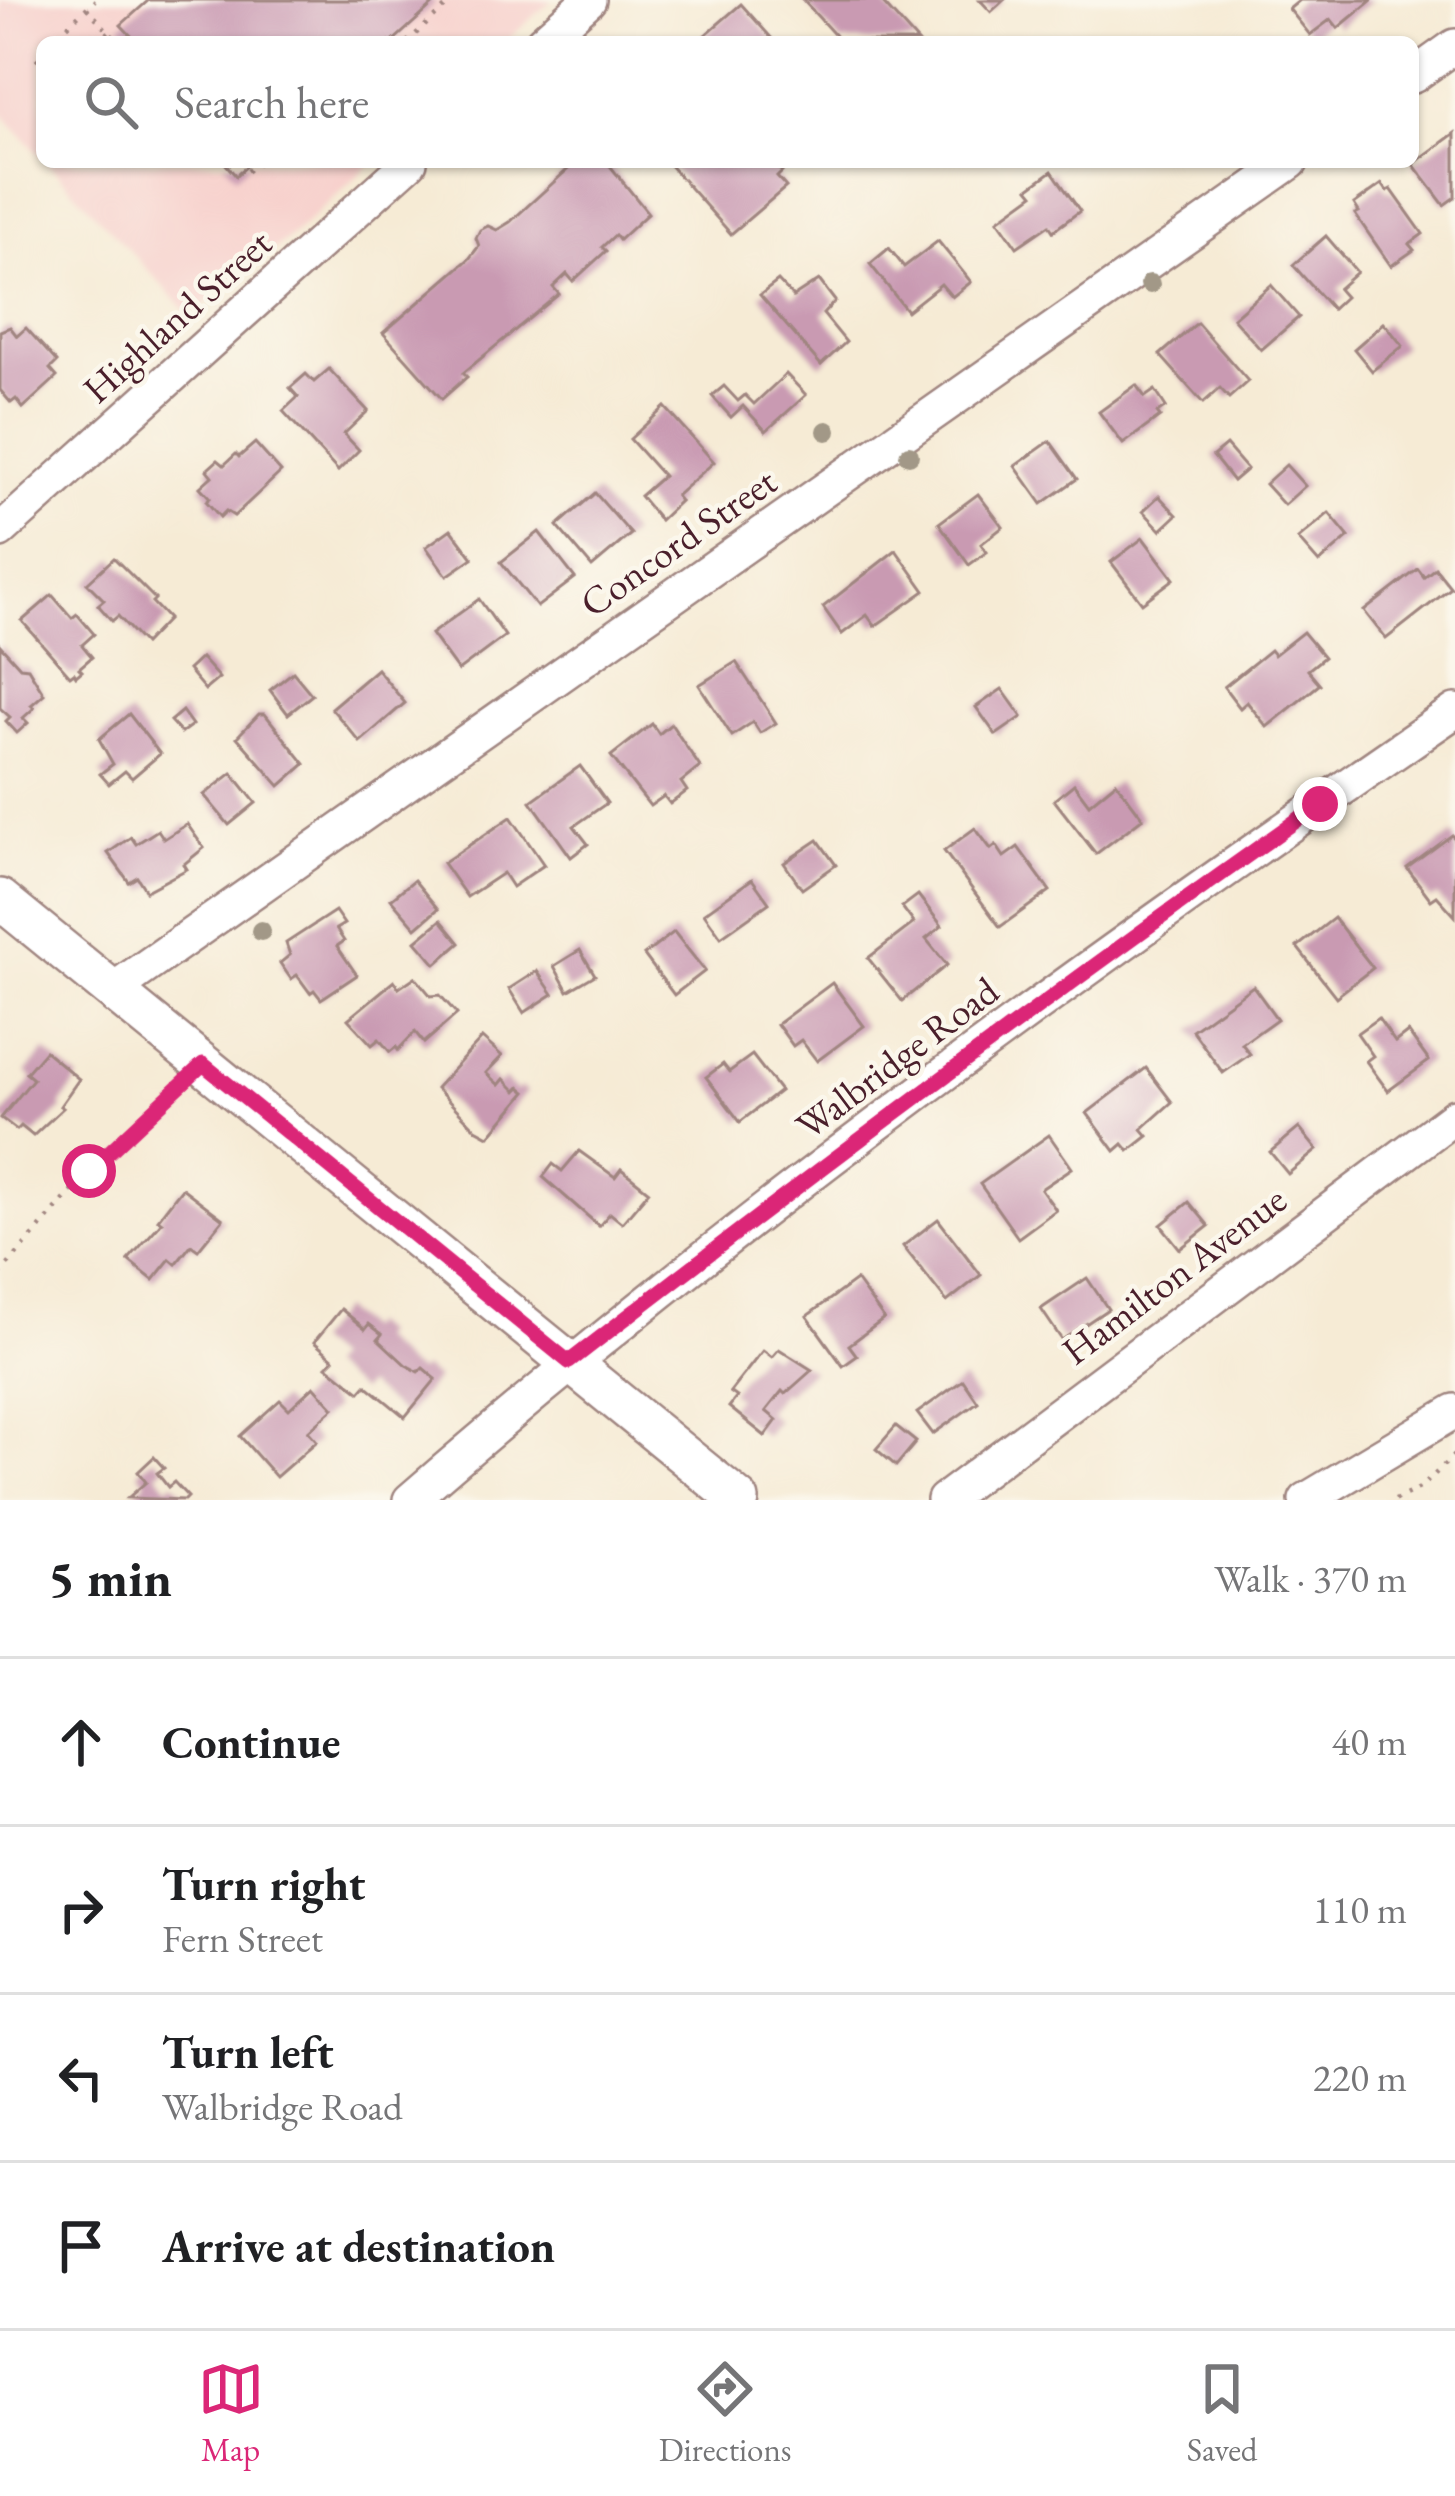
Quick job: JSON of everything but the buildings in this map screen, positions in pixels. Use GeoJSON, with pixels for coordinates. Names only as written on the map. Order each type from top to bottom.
{"type":"FeatureCollection","features":[{"type":"Feature","properties":{"kind":"street"},"geometry":{"type":"LineString","coordinates":[[549,36],[589,0]]}},
{"type":"Feature","properties":{"kind":"street"},"geometry":{"type":"LineString","coordinates":[[1419,72],[1455,46]]}},
{"type":"Feature","properties":{"kind":"street","name":"Highland Street"},"geometry":{"type":"LineString","coordinates":[[0,531],[403,168]]}},
{"type":"Feature","properties":{"kind":"street","name":"Concord Street"},"geometry":{"type":"LineString","coordinates":[[113,990],[1282,168]]}},
{"type":"Feature","properties":{"kind":"street","name":"Walbridge Road"},"geometry":{"type":"LineString","coordinates":[[410,1500],[569,1362],[827,1162],[1126,940],[1455,711]]}},
{"type":"Feature","properties":{"kind":"street"},"geometry":{"type":"LineString","coordinates":[[0,898],[739,1500]]}},
{"type":"Feature","properties":{"kind":"street","name":"Hamilton Avenue"},"geometry":{"type":"LineString","coordinates":[[944,1500],[1455,1116]]}},
{"type":"Feature","properties":{"kind":"street"},"geometry":{"type":"LineString","coordinates":[[1306,1500],[1455,1411]]}},
{"type":"Feature","properties":{"kind":"path"},"geometry":{"type":"LineString","coordinates":[[57,36],[95,0]]}},
{"type":"Feature","properties":{"kind":"path"},"geometry":{"type":"LineString","coordinates":[[414,36],[453,0]]}},
{"type":"Feature","properties":{"kind":"path"},"geometry":{"type":"LineString","coordinates":[[87,8],[113,36]]}},
{"type":"Feature","properties":{"kind":"path"},"geometry":{"type":"LineString","coordinates":[[105,36],[109,32]]}},
{"type":"Feature","properties":{"kind":"path"},"geometry":{"type":"LineString","coordinates":[[0,1274],[89,1171],[203,1064]]}},
{"type":"Feature","properties":{"kind":"path"},"geometry":{"type":"LineString","coordinates":[[1396,1500],[1422,1487],[1455,1454]]}},
{"type":"Feature","properties":{"kind":"shaded area"},"geometry":{"type":"Polygon","coordinates":[[[0,0],[552,0],[512,36],[36,36],[36,151],[0,112],[0,0]]]}},
{"type":"Feature","properties":{"kind":"shaded area"},"geometry":{"type":"Polygon","coordinates":[[[53,168],[366,168],[294,234],[190,315],[53,168]]]}},
{"type":"Feature","properties":{"kind":"route"},"geometry":{"type":"LineString","coordinates":[[89,1171],[203,1064],[569,1362],[827,1162],[1126,940],[1320,804]]}}]}
